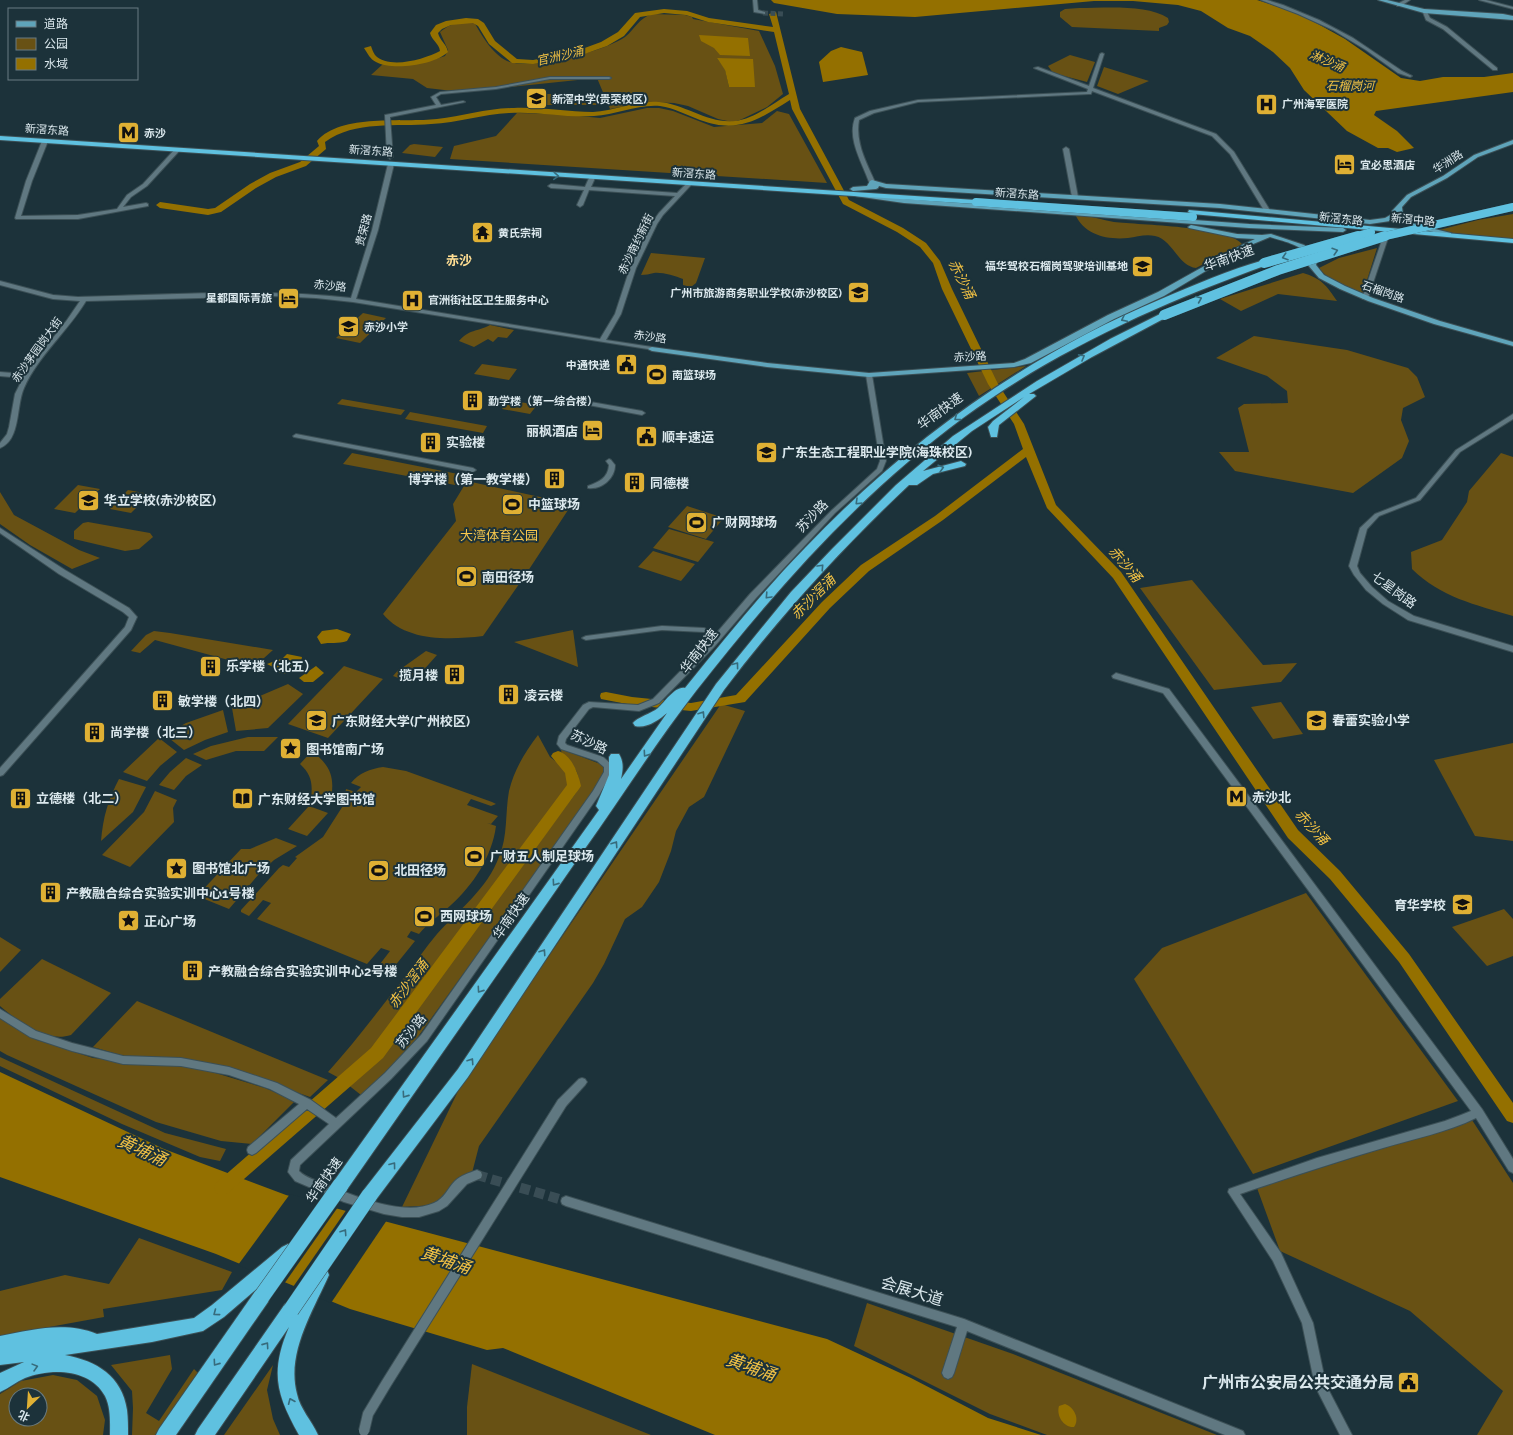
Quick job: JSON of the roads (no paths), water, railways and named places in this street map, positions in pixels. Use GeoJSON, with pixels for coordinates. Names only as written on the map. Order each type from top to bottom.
{"type":"FeatureCollection","features":[{"type":"Feature","properties":{"kind":"highway","name":"新滘东路"},"geometry":{"type":"LineString","coordinates":[[0,132],[304,155]]}},
{"type":"Feature","properties":{"kind":"highway","name":"新滘东路"},"geometry":{"type":"LineString","coordinates":[[0,138],[178,150],[328,156],[592,178],[823,190]]}},
{"type":"Feature","properties":{"kind":"highway","name":"新滘东路"},"geometry":{"type":"LineString","coordinates":[[391,161],[1311,222]]}},
{"type":"Feature","properties":{"kind":"highway","name":"华南快速"},"geometry":{"type":"LineString","coordinates":[[165,1435],[668,722],[687,690],[725,644],[821,538],[864,496],[935,434],[1004,386],[1057,354],[1142,311],[1264,263],[1335,241],[1387,228],[1513,201]]}},
{"type":"Feature","properties":{"kind":"highway","name":"华南快速"},"geometry":{"type":"LineString","coordinates":[[297,1313],[330,1253],[370,1196],[463,1073],[713,697],[740,660],[789,602],[836,550],[929,460],[1001,413],[1013,400],[1067,366],[1164,315],[1238,284],[1319,256],[1394,234],[1513,207]]}},
{"type":"Feature","properties":{"kind":"highway","name":"新滘东路"},"geometry":{"type":"LineString","coordinates":[[1193,214],[1386,235]]}},
{"type":"Feature","properties":{"kind":"highway"},"geometry":{"type":"LineString","coordinates":[[1277,215],[1311,222],[1350,221]]}},
{"type":"Feature","properties":{"kind":"highway","name":"新滘中路"},"geometry":{"type":"LineString","coordinates":[[1311,222],[1513,241]]}},
{"type":"Feature","properties":{"kind":"highway","name":"新滘中路"},"geometry":{"type":"LineString","coordinates":[[1386,235],[1513,248]]}},
{"type":"Feature","properties":{"kind":"highway"},"geometry":{"type":"LineString","coordinates":[[994,435],[994,425],[1001,413],[1024,402],[1067,366]]}},
{"type":"Feature","properties":{"kind":"highway"},"geometry":{"type":"LineString","coordinates":[[874,512],[929,472],[961,464]]}},
{"type":"Feature","properties":{"kind":"highway"},"geometry":{"type":"LineString","coordinates":[[644,722],[659,714],[687,690]]}},
{"type":"Feature","properties":{"kind":"highway"},"geometry":{"type":"LineString","coordinates":[[586,838],[613,784],[618,764],[615,757]]}},
{"type":"Feature","properties":{"kind":"highway"},"geometry":{"type":"LineString","coordinates":[[0,1357],[197,1325],[218,1311],[301,1241]]}},
{"type":"Feature","properties":{"kind":"highway"},"geometry":{"type":"LineString","coordinates":[[204,1435],[297,1313]]}},
{"type":"Feature","properties":{"kind":"highway"},"geometry":{"type":"LineString","coordinates":[[297,1313],[287,1355],[285,1377],[291,1403],[309,1435]]}},
{"type":"Feature","properties":{"kind":"highway"},"geometry":{"type":"LineString","coordinates":[[0,1344],[62,1334],[81,1336],[96,1342]]}},
{"type":"Feature","properties":{"kind":"highway"},"geometry":{"type":"LineString","coordinates":[[0,1383],[8,1377],[47,1364],[65,1363],[82,1365],[99,1374],[110,1388],[116,1402],[119,1416],[119,1435]]}},
{"type":"Feature","properties":{"kind":"main road"},"geometry":{"type":"LineString","coordinates":[[1381,0],[1424,12],[1512,17]]}},
{"type":"Feature","properties":{"kind":"main road","name":"华洲路"},"geometry":{"type":"LineString","coordinates":[[1359,220],[1387,216],[1396,211],[1409,196],[1445,177],[1476,156],[1513,142]]}},
{"type":"Feature","properties":{"kind":"main road"},"geometry":{"type":"LineString","coordinates":[[871,185],[1277,215]]}},
{"type":"Feature","properties":{"kind":"main road"},"geometry":{"type":"LineString","coordinates":[[855,192],[871,185],[1076,199],[1213,206],[1359,220]]}},
{"type":"Feature","properties":{"kind":"main road"},"geometry":{"type":"LineString","coordinates":[[855,192],[904,201],[1249,226],[1343,230]]}},
{"type":"Feature","properties":{"kind":"main road"},"geometry":{"type":"LineString","coordinates":[[1076,199],[1090,214],[1106,219],[1174,225],[1254,238],[1269,235],[1278,231],[1295,229]]}},
{"type":"Feature","properties":{"kind":"main road"},"geometry":{"type":"LineString","coordinates":[[1064,200],[1074,203],[1079,207],[1068,213]]}},
{"type":"Feature","properties":{"kind":"main road"},"geometry":{"type":"LineString","coordinates":[[1103,202],[1093,206],[1093,210],[1110,216]]}},
{"type":"Feature","properties":{"kind":"main road"},"geometry":{"type":"LineString","coordinates":[[1399,207],[1398,212],[1400,216],[1416,226],[1441,233],[1461,236]]}},
{"type":"Feature","properties":{"kind":"main road"},"geometry":{"type":"LineString","coordinates":[[1350,221],[1359,220]]}},
{"type":"Feature","properties":{"kind":"main road"},"geometry":{"type":"LineString","coordinates":[[1249,226],[1265,229],[1268,231],[1269,235]]}},
{"type":"Feature","properties":{"kind":"main road","name":"赤沙路"},"geometry":{"type":"LineString","coordinates":[[652,349],[674,355],[752,367],[869,376],[921,375],[1028,361],[1110,317],[1161,294],[1244,246],[1269,235]]}},
{"type":"Feature","properties":{"kind":"main road","name":"石榴岗路"},"geometry":{"type":"LineString","coordinates":[[1269,235],[1299,245],[1310,252],[1314,255],[1312,267],[1320,276],[1345,291],[1513,344]]}},
{"type":"Feature","properties":{"kind":"main road"},"geometry":{"type":"LineString","coordinates":[[1237,236],[1245,241],[1244,246]]}},
{"type":"Feature","properties":{"kind":"street"},"geometry":{"type":"LineString","coordinates":[[755,0],[756,11],[763,13]]}},
{"type":"Feature","properties":{"kind":"street"},"geometry":{"type":"LineString","coordinates":[[1263,0],[1289,8],[1329,26],[1400,72],[1410,76]]}},
{"type":"Feature","properties":{"kind":"street"},"geometry":{"type":"LineString","coordinates":[[1399,5],[1408,0]]}},
{"type":"Feature","properties":{"kind":"street"},"geometry":{"type":"LineString","coordinates":[[1481,0],[1513,8]]}},
{"type":"Feature","properties":{"kind":"street"},"geometry":{"type":"LineString","coordinates":[[1424,12],[1428,19],[1445,28],[1496,69]]}},
{"type":"Feature","properties":{"kind":"street"},"geometry":{"type":"LineString","coordinates":[[871,185],[855,140],[855,125],[857,119],[872,112],[918,101],[1089,93],[1102,54]]}},
{"type":"Feature","properties":{"kind":"street"},"geometry":{"type":"LineString","coordinates":[[1036,68],[1214,135],[1232,153],[1268,212]]}},
{"type":"Feature","properties":{"kind":"street"},"geometry":{"type":"LineString","coordinates":[[439,106],[433,97],[440,93],[496,88],[550,78],[608,78]]}},
{"type":"Feature","properties":{"kind":"street","name":"贵荣路"},"geometry":{"type":"LineString","coordinates":[[353,300],[371,244],[391,161],[386,117],[393,113],[464,102]]}},
{"type":"Feature","properties":{"kind":"street"},"geometry":{"type":"LineString","coordinates":[[45,141],[29,181],[18,218],[78,217],[146,205]]}},
{"type":"Feature","properties":{"kind":"street"},"geometry":{"type":"LineString","coordinates":[[1066,149],[1076,199]]}},
{"type":"Feature","properties":{"kind":"street"},"geometry":{"type":"LineString","coordinates":[[119,209],[129,196],[145,185],[178,150]]}},
{"type":"Feature","properties":{"kind":"street"},"geometry":{"type":"LineString","coordinates":[[580,205],[592,178]]}},
{"type":"Feature","properties":{"kind":"street","name":"赤沙南约新街"},"geometry":{"type":"LineString","coordinates":[[602,341],[618,314],[633,268],[654,224],[689,184]]}},
{"type":"Feature","properties":{"kind":"street"},"geometry":{"type":"LineString","coordinates":[[551,186],[679,195]]}},
{"type":"Feature","properties":{"kind":"street"},"geometry":{"type":"LineString","coordinates":[[1365,298],[1386,235]]}},
{"type":"Feature","properties":{"kind":"street","name":"赤沙路"},"geometry":{"type":"LineString","coordinates":[[0,283],[53,297],[84,299],[273,294],[309,295],[353,300],[652,349]]}},
{"type":"Feature","properties":{"kind":"street","name":"赤沙茅园岗大街"},"geometry":{"type":"LineString","coordinates":[[0,446],[8,439],[19,392],[28,376],[74,318],[84,299]]}},
{"type":"Feature","properties":{"kind":"street"},"geometry":{"type":"LineString","coordinates":[[0,374],[28,376]]}},
{"type":"Feature","properties":{"kind":"street","name":"苏沙路"},"geometry":{"type":"LineString","coordinates":[[477,1175],[463,1180],[446,1202],[434,1208],[404,1213],[389,1211],[352,1199],[299,1178],[293,1172],[295,1163],[410,1054],[424,1038],[596,793],[608,772],[608,766],[600,759],[564,747],[561,744],[562,738],[586,707],[592,704],[625,707],[652,703],[703,654],[753,596],[833,512],[883,465],[869,376]]}},
{"type":"Feature","properties":{"kind":"street"},"geometry":{"type":"LineString","coordinates":[[585,403],[642,413]]}},
{"type":"Feature","properties":{"kind":"street","name":"七星岗路"},"geometry":{"type":"LineString","coordinates":[[1513,416],[1458,450],[1418,499],[1377,515],[1367,523],[1364,528],[1353,566],[1360,580],[1399,612],[1411,618],[1513,649]]}},
{"type":"Feature","properties":{"kind":"street"},"geometry":{"type":"LineString","coordinates":[[296,436],[473,470]]}},
{"type":"Feature","properties":{"kind":"street"},"geometry":{"type":"LineString","coordinates":[[590,487],[603,482],[610,476],[612,465],[609,461]]}},
{"type":"Feature","properties":{"kind":"street"},"geometry":{"type":"LineString","coordinates":[[0,530],[62,572],[126,610],[133,617],[128,628],[0,773]]}},
{"type":"Feature","properties":{"kind":"street"},"geometry":{"type":"LineString","coordinates":[[586,638],[662,628],[704,630]]}},
{"type":"Feature","properties":{"kind":"street"},"geometry":{"type":"LineString","coordinates":[[1116,676],[1166,691],[1478,1112],[1513,1168]]}},
{"type":"Feature","properties":{"kind":"street"},"geometry":{"type":"LineString","coordinates":[[0,1012],[33,1034],[72,1047],[124,1060],[181,1062],[229,1071],[273,1086],[307,1103],[337,1124]]}},
{"type":"Feature","properties":{"kind":"street"},"geometry":{"type":"LineString","coordinates":[[364,1433],[368,1414],[386,1384],[562,1103],[582,1082]]}},
{"type":"Feature","properties":{"kind":"street"},"geometry":{"type":"LineString","coordinates":[[252,1150],[307,1103]]}},
{"type":"Feature","properties":{"kind":"street"},"geometry":{"type":"LineString","coordinates":[[1346,1435],[1321,1386],[1307,1322],[1277,1258],[1233,1192],[1317,1163],[1464,1119],[1478,1112]]}},
{"type":"Feature","properties":{"kind":"street","name":"会展大道"},"geometry":{"type":"LineString","coordinates":[[566,1201],[964,1324],[1239,1435]]}},
{"type":"Feature","properties":{"kind":"street"},"geometry":{"type":"LineString","coordinates":[[948,1372],[964,1324]]}},
{"type":"Feature","properties":{"kind":"water","name":"石榴岗河"},"geometry":{"type":"Polygon","coordinates":[[[771,0],[1257,0],[1294,12],[1318,24],[1345,39],[1401,78],[1420,81],[1443,77],[1484,77],[1513,73],[1513,92],[1376,111],[1374,115],[1397,131],[1414,148],[1397,152],[1388,148],[1378,148],[1347,131],[1304,90],[1290,68],[1273,52],[1250,36],[1228,28],[1201,11],[1178,5],[1133,1],[1094,1],[915,17],[837,14],[774,3],[771,0]]]}},
{"type":"Feature","properties":{"kind":"water"},"geometry":{"type":"Polygon","coordinates":[[[699,35],[748,38],[750,56],[720,55],[714,48],[701,41],[699,35]]]}},
{"type":"Feature","properties":{"kind":"water"},"geometry":{"type":"Polygon","coordinates":[[[841,47],[862,52],[868,75],[823,82],[819,62],[831,51],[841,47]]]}},
{"type":"Feature","properties":{"kind":"water"},"geometry":{"type":"Polygon","coordinates":[[[717,58],[753,59],[755,87],[729,87],[725,70],[717,58]]]}},
{"type":"Feature","properties":{"kind":"water"},"geometry":{"type":"Polygon","coordinates":[[[337,629],[351,634],[347,641],[321,644],[317,637],[322,631],[337,629]]]}},
{"type":"Feature","properties":{"kind":"water"},"geometry":{"type":"Polygon","coordinates":[[[287,654],[302,657],[301,662],[304,664],[284,674],[274,671],[273,667],[267,664],[283,658],[287,654]]]}},
{"type":"Feature","properties":{"kind":"water"},"geometry":{"type":"Polygon","coordinates":[[[316,666],[324,673],[313,682],[304,682],[299,678],[316,666]]]}},
{"type":"Feature","properties":{"kind":"water","name":"黄埔涌"},"geometry":{"type":"Polygon","coordinates":[[[0,1072],[164,1149],[286,1195],[827,1339],[911,1378],[988,1418],[1041,1435],[715,1435],[503,1348],[487,1350],[350,1309],[216,1254],[0,1177],[0,1072]]]}},
{"type":"Feature","properties":{"kind":"water"},"geometry":{"type":"Polygon","coordinates":[[[1065,1404],[1073,1410],[1075,1414],[1076,1424],[1074,1427],[1067,1426],[1060,1417],[1058,1410],[1059,1406],[1065,1404]]]}},
{"type":"Feature","properties":{"kind":"waterway","name":"官洲沙涌"},"geometry":{"type":"LineString","coordinates":[[368,48],[373,56],[380,62],[402,64],[426,60],[444,52],[443,45],[435,37],[434,33],[439,27],[449,23],[466,20],[475,21],[481,25],[492,42],[515,61],[533,62],[573,55],[604,44],[621,34],[638,15],[664,11],[687,13],[708,20],[777,30]]}},
{"type":"Feature","properties":{"kind":"waterway","name":"赤沙涌"},"geometry":{"type":"LineString","coordinates":[[773,14],[777,30]]}},
{"type":"Feature","properties":{"kind":"waterway","name":"赤沙涌"},"geometry":{"type":"LineString","coordinates":[[777,30],[793,95]]}},
{"type":"Feature","properties":{"kind":"waterway"},"geometry":{"type":"LineString","coordinates":[[160,205],[208,212],[218,210],[253,186],[273,175],[303,164],[323,147],[321,141],[331,134],[343,129],[358,126],[438,121],[504,110],[592,114],[651,104],[669,106],[714,122],[733,124],[741,123],[756,117],[793,95]]}},
{"type":"Feature","properties":{"kind":"waterway","name":"赤沙涌"},"geometry":{"type":"LineString","coordinates":[[793,95],[796,109],[846,202],[900,230],[923,245],[937,263],[947,289],[993,384],[1019,424],[1051,506],[1117,575],[1293,834],[1335,875],[1404,958],[1513,1116]]}},
{"type":"Feature","properties":{"kind":"waterway","name":"赤沙滘涌"},"geometry":{"type":"LineString","coordinates":[[606,696],[632,701],[691,707],[740,699],[826,605],[865,568],[939,518],[1029,450]]}},
{"type":"Feature","properties":{"kind":"waterway","name":"赤沙滘涌"},"geometry":{"type":"LineString","coordinates":[[222,1188],[377,1053],[574,786],[571,772],[558,756]]}},
{"type":"Feature","properties":{"kind":"tunnel"},"geometry":{"type":"LineString","coordinates":[[763,13],[784,14]]}},
{"type":"Feature","properties":{"kind":"tunnel"},"geometry":{"type":"LineString","coordinates":[[477,1175],[566,1201]]}},
{"type":"Feature","properties":{"kind":"place","name":"新滘中学(贵荣校区)"},"geometry":{"type":"Point","coordinates":[537,99]}},
{"type":"Feature","properties":{"kind":"place","name":"广州海军医院"},"geometry":{"type":"Point","coordinates":[1266,104]}},
{"type":"Feature","properties":{"kind":"place","name":"赤沙"},"geometry":{"type":"Point","coordinates":[129,133]}},
{"type":"Feature","properties":{"kind":"place","name":"宜必思酒店"},"geometry":{"type":"Point","coordinates":[1345,165]}},
{"type":"Feature","properties":{"kind":"place","name":"黄氏宗祠"},"geometry":{"type":"Point","coordinates":[482,233]}},
{"type":"Feature","properties":{"kind":"place","name":"福华驾校石榴岗驾驶培训基地"},"geometry":{"type":"Point","coordinates":[1143,266]}},
{"type":"Feature","properties":{"kind":"place","name":"广州市旅游商务职业学校(赤沙校区)"},"geometry":{"type":"Point","coordinates":[858,293]}},
{"type":"Feature","properties":{"kind":"place","name":"星都国际青旅"},"geometry":{"type":"Point","coordinates":[288,298]}},
{"type":"Feature","properties":{"kind":"place","name":"官洲街社区卫生服务中心"},"geometry":{"type":"Point","coordinates":[413,300]}},
{"type":"Feature","properties":{"kind":"place","name":"赤沙小学"},"geometry":{"type":"Point","coordinates":[348,327]}},
{"type":"Feature","properties":{"kind":"place","name":"中通快递"},"geometry":{"type":"Point","coordinates":[626,365]}},
{"type":"Feature","properties":{"kind":"place","name":"南篮球场"},"geometry":{"type":"Point","coordinates":[657,375]}},
{"type":"Feature","properties":{"kind":"place","name":"勤学楼（第一综合楼）"},"geometry":{"type":"Point","coordinates":[473,401]}},
{"type":"Feature","properties":{"kind":"place","name":"丽枫酒店"},"geometry":{"type":"Point","coordinates":[593,431]}},
{"type":"Feature","properties":{"kind":"place","name":"顺丰速运"},"geometry":{"type":"Point","coordinates":[647,437]}},
{"type":"Feature","properties":{"kind":"place","name":"实验楼"},"geometry":{"type":"Point","coordinates":[430,442]}},
{"type":"Feature","properties":{"kind":"place","name":"广东生态工程职业学院(海珠校区)"},"geometry":{"type":"Point","coordinates":[767,452]}},
{"type":"Feature","properties":{"kind":"place","name":"博学楼（第一教学楼）"},"geometry":{"type":"Point","coordinates":[554,479]}},
{"type":"Feature","properties":{"kind":"place","name":"同德楼"},"geometry":{"type":"Point","coordinates":[635,483]}},
{"type":"Feature","properties":{"kind":"place","name":"华立学校(赤沙校区)"},"geometry":{"type":"Point","coordinates":[89,500]}},
{"type":"Feature","properties":{"kind":"place","name":"中篮球场"},"geometry":{"type":"Point","coordinates":[513,504]}},
{"type":"Feature","properties":{"kind":"place","name":"广财网球场"},"geometry":{"type":"Point","coordinates":[696,522]}},
{"type":"Feature","properties":{"kind":"place","name":"南田径场"},"geometry":{"type":"Point","coordinates":[467,577]}},
{"type":"Feature","properties":{"kind":"place","name":"乐学楼（北五）"},"geometry":{"type":"Point","coordinates":[210,666]}},
{"type":"Feature","properties":{"kind":"place","name":"揽月楼"},"geometry":{"type":"Point","coordinates":[454,675]}},
{"type":"Feature","properties":{"kind":"place","name":"凌云楼"},"geometry":{"type":"Point","coordinates":[509,695]}},
{"type":"Feature","properties":{"kind":"place","name":"敏学楼（北四）"},"geometry":{"type":"Point","coordinates":[163,701]}},
{"type":"Feature","properties":{"kind":"place","name":"春蕾实验小学"},"geometry":{"type":"Point","coordinates":[1316,720]}},
{"type":"Feature","properties":{"kind":"place","name":"广东财经大学(广州校区)"},"geometry":{"type":"Point","coordinates":[316,721]}},
{"type":"Feature","properties":{"kind":"place","name":"尚学楼（北三）"},"geometry":{"type":"Point","coordinates":[95,732]}},
{"type":"Feature","properties":{"kind":"place","name":"图书馆南广场"},"geometry":{"type":"Point","coordinates":[291,749]}},
{"type":"Feature","properties":{"kind":"place","name":"赤沙北"},"geometry":{"type":"Point","coordinates":[1237,797]}},
{"type":"Feature","properties":{"kind":"place","name":"立德楼（北二）"},"geometry":{"type":"Point","coordinates":[21,798]}},
{"type":"Feature","properties":{"kind":"place","name":"广东财经大学图书馆"},"geometry":{"type":"Point","coordinates":[242,799]}},
{"type":"Feature","properties":{"kind":"place","name":"广财五人制足球场"},"geometry":{"type":"Point","coordinates":[474,856]}},
{"type":"Feature","properties":{"kind":"place","name":"图书馆北广场"},"geometry":{"type":"Point","coordinates":[176,868]}},
{"type":"Feature","properties":{"kind":"place","name":"北田径场"},"geometry":{"type":"Point","coordinates":[378,870]}},
{"type":"Feature","properties":{"kind":"place","name":"产教融合综合实验实训中心1号楼"},"geometry":{"type":"Point","coordinates":[50,893]}},
{"type":"Feature","properties":{"kind":"place","name":"育华学校"},"geometry":{"type":"Point","coordinates":[1462,905]}},
{"type":"Feature","properties":{"kind":"place","name":"西网球场"},"geometry":{"type":"Point","coordinates":[425,916]}},
{"type":"Feature","properties":{"kind":"place","name":"正心广场"},"geometry":{"type":"Point","coordinates":[128,921]}},
{"type":"Feature","properties":{"kind":"place","name":"产教融合综合实验实训中心2号楼"},"geometry":{"type":"Point","coordinates":[193,971]}},
{"type":"Feature","properties":{"kind":"place","name":"广州市公安局公共交通分局"},"geometry":{"type":"Point","coordinates":[1409,1382]}},
{"type":"Feature","properties":{"kind":"district","name":"赤沙"},"geometry":{"type":"Point","coordinates":[459,260]}},
{"type":"Feature","properties":{"kind":"water label","name":"淋沙涌"},"geometry":{"type":"Point","coordinates":[1327,61]}},
{"type":"Feature","properties":{"kind":"park label","name":"大湾体育公园"},"geometry":{"type":"Point","coordinates":[499,535]}}]}
